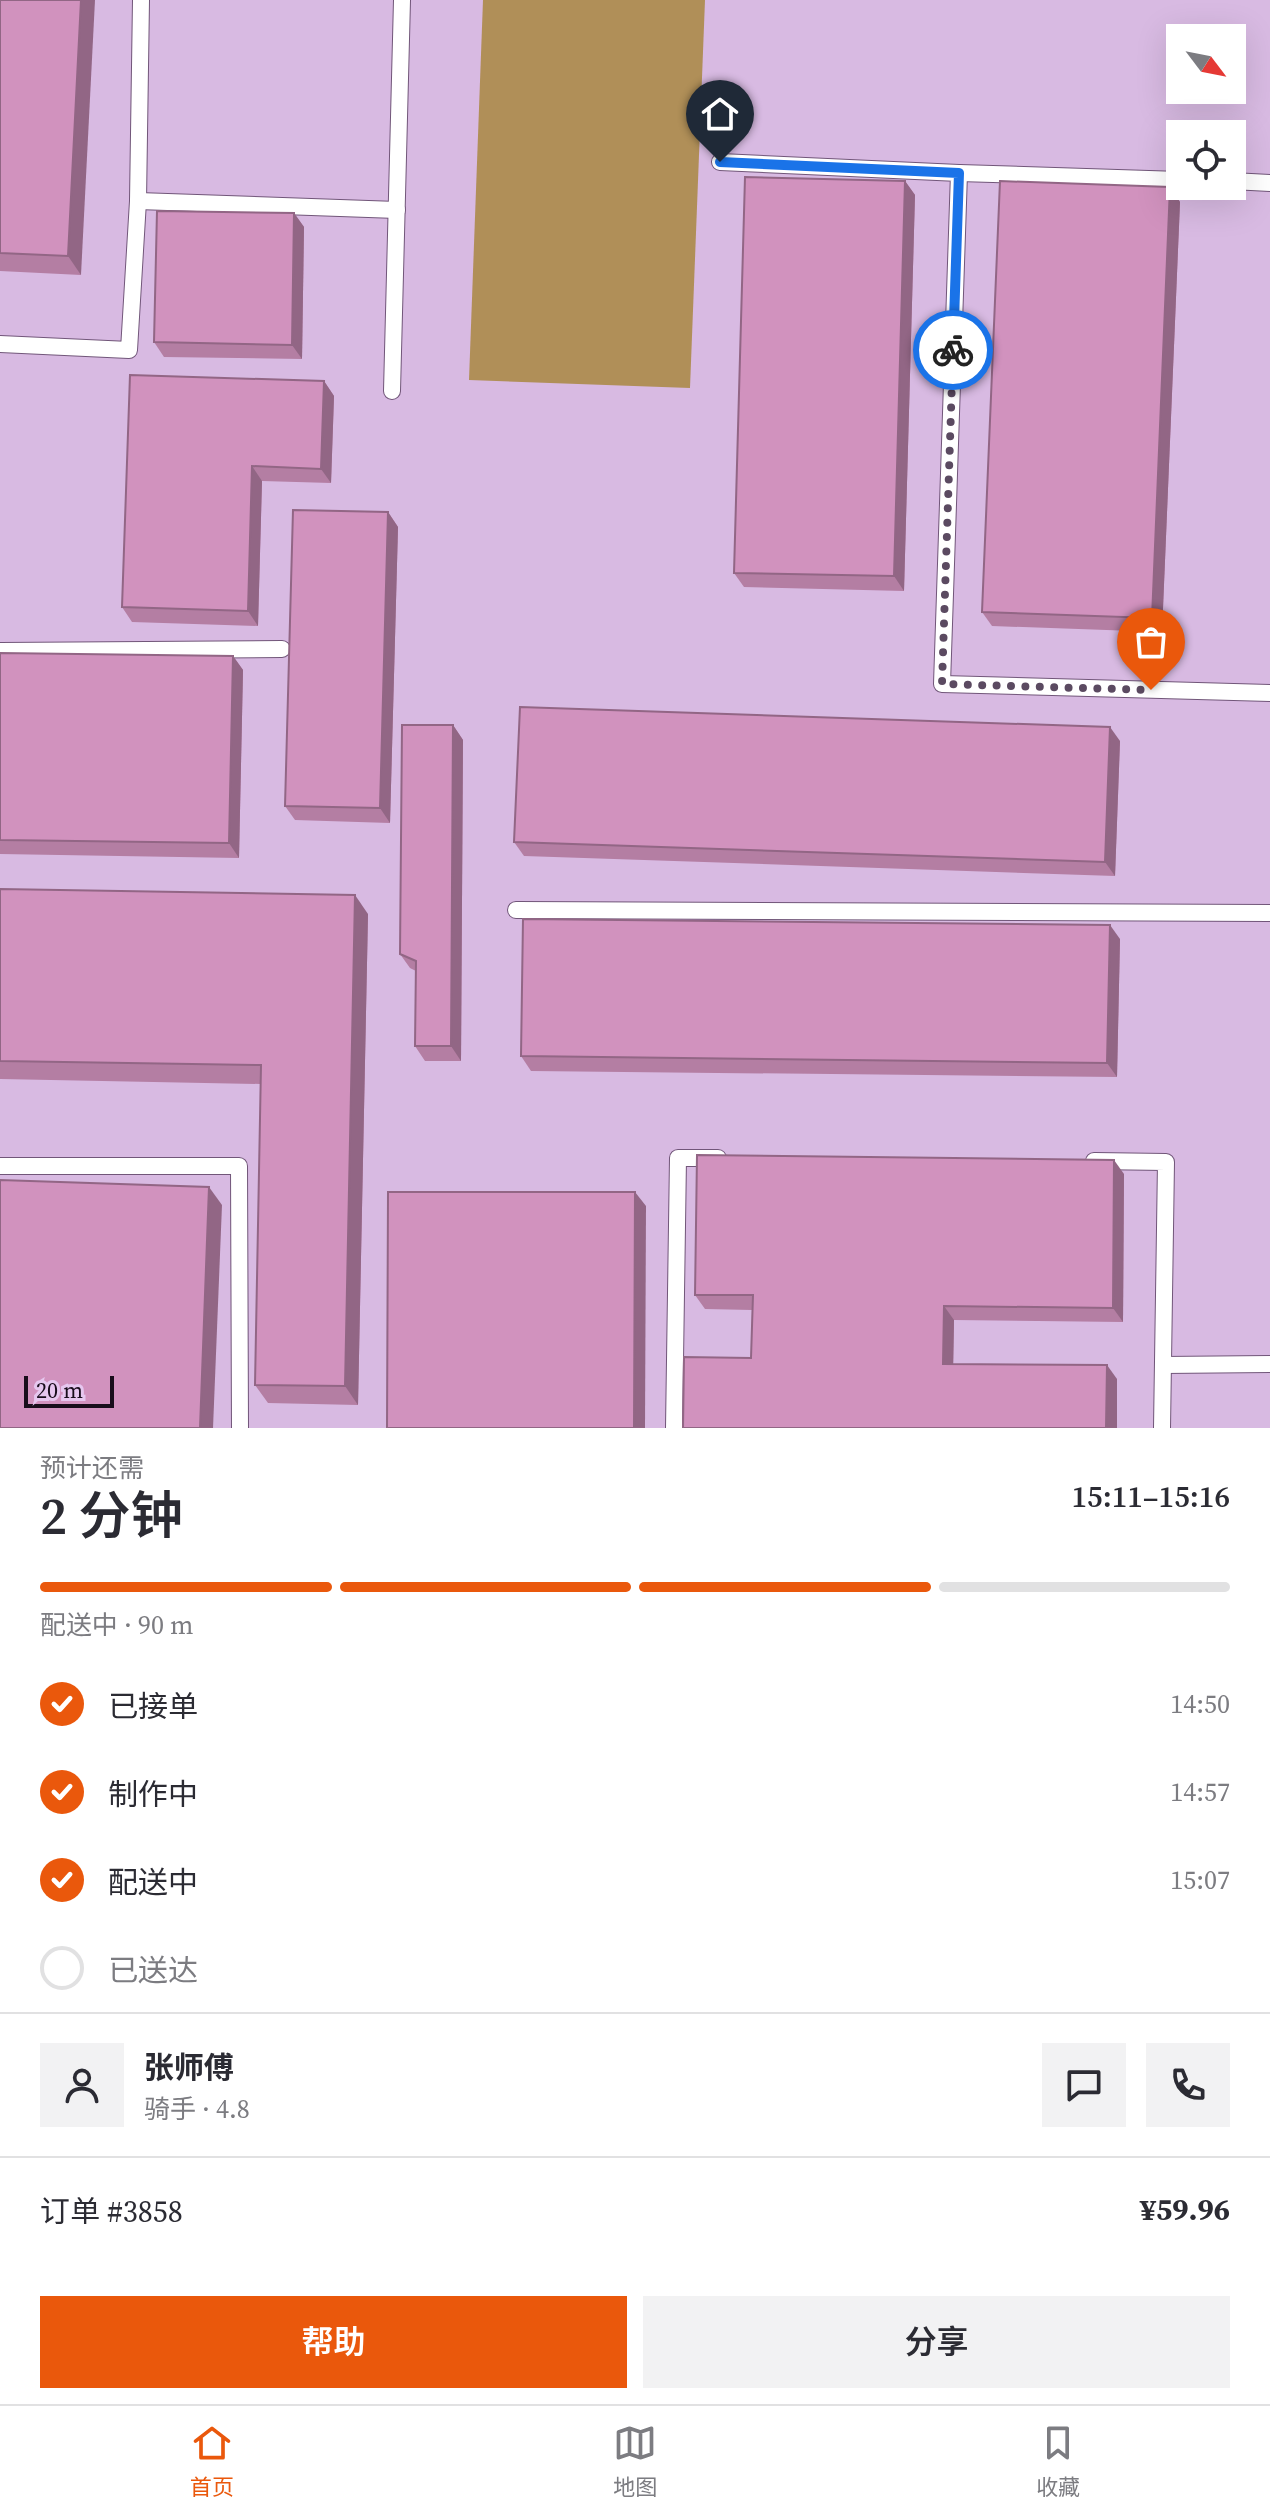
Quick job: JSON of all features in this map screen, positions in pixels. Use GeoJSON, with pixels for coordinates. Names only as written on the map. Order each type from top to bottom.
{"type":"FeatureCollection","features":[{"type":"Feature","properties":{"kind":"lane"},"geometry":{"type":"LineString","coordinates":[[0,344],[129,350],[138,201],[141,0]]}},
{"type":"Feature","properties":{"kind":"lane"},"geometry":{"type":"LineString","coordinates":[[392,391],[402,0]]}},
{"type":"Feature","properties":{"kind":"lane"},"geometry":{"type":"LineString","coordinates":[[720,162],[1166,180]]}},
{"type":"Feature","properties":{"kind":"lane"},"geometry":{"type":"LineString","coordinates":[[959,173],[942,684],[1270,693]]}},
{"type":"Feature","properties":{"kind":"lane"},"geometry":{"type":"LineString","coordinates":[[1246,182],[1270,183]]}},
{"type":"Feature","properties":{"kind":"lane"},"geometry":{"type":"LineString","coordinates":[[138,201],[397,210]]}},
{"type":"Feature","properties":{"kind":"lane"},"geometry":{"type":"LineString","coordinates":[[0,651],[282,649]]}},
{"type":"Feature","properties":{"kind":"lane"},"geometry":{"type":"LineString","coordinates":[[516,910],[1270,913]]}},
{"type":"Feature","properties":{"kind":"lane"},"geometry":{"type":"LineString","coordinates":[[674,1428],[678,1158],[741,1158]]}},
{"type":"Feature","properties":{"kind":"lane"},"geometry":{"type":"LineString","coordinates":[[1072,1161],[1166,1162],[1162,1428]]}},
{"type":"Feature","properties":{"kind":"lane"},"geometry":{"type":"LineString","coordinates":[[0,1166],[239,1166],[240,1428]]}},
{"type":"Feature","properties":{"kind":"lane"},"geometry":{"type":"LineString","coordinates":[[1163,1365],[1270,1364]]}},
{"type":"Feature","properties":{"kind":"shaded area"},"geometry":{"type":"Polygon","coordinates":[[[483,0],[705,0],[690,388],[469,380],[483,0]]]}},
{"type":"Feature","properties":{"kind":"building"},"geometry":{"type":"Polygon","coordinates":[[[0,0],[81,0],[68,256],[0,253],[0,0]]]}},
{"type":"Feature","properties":{"kind":"building"},"geometry":{"type":"Polygon","coordinates":[[[745,177],[905,181],[894,576],[734,573],[745,177]]]}},
{"type":"Feature","properties":{"kind":"building"},"geometry":{"type":"Polygon","coordinates":[[[1000,181],[1166,187],[1166,200],[1169,200],[1152,618],[982,612],[1000,181]]]}},
{"type":"Feature","properties":{"kind":"building"},"geometry":{"type":"Polygon","coordinates":[[[157,211],[294,213],[292,345],[154,342],[157,211]]]}},
{"type":"Feature","properties":{"kind":"building"},"geometry":{"type":"Polygon","coordinates":[[[130,375],[324,381],[321,469],[252,466],[248,611],[122,607],[130,375]]]}},
{"type":"Feature","properties":{"kind":"building"},"geometry":{"type":"Polygon","coordinates":[[[293,510],[388,512],[380,808],[285,806],[293,510]]]}},
{"type":"Feature","properties":{"kind":"building"},"geometry":{"type":"Polygon","coordinates":[[[0,653],[233,656],[229,843],[0,840],[0,653]]]}},
{"type":"Feature","properties":{"kind":"building"},"geometry":{"type":"Polygon","coordinates":[[[520,707],[1110,727],[1105,862],[514,842],[520,707]]]}},
{"type":"Feature","properties":{"kind":"building"},"geometry":{"type":"Polygon","coordinates":[[[402,725],[453,725],[451,1046],[415,1046],[416,961],[400,954],[402,725]]]}},
{"type":"Feature","properties":{"kind":"building"},"geometry":{"type":"Polygon","coordinates":[[[0,889],[355,895],[345,1386],[255,1385],[261,1065],[0,1061],[0,889]]]}},
{"type":"Feature","properties":{"kind":"building"},"geometry":{"type":"Polygon","coordinates":[[[523,919],[1110,925],[1107,1063],[521,1056],[523,919]]]}},
{"type":"Feature","properties":{"kind":"building"},"geometry":{"type":"Polygon","coordinates":[[[697,1155],[1114,1160],[1113,1308],[944,1306],[943,1364],[1107,1365],[1106,1428],[683,1428],[684,1357],[751,1358],[753,1295],[695,1295],[697,1155]]]}},
{"type":"Feature","properties":{"kind":"building"},"geometry":{"type":"Polygon","coordinates":[[[0,1180],[209,1187],[200,1428],[0,1428],[0,1180]]]}},
{"type":"Feature","properties":{"kind":"building"},"geometry":{"type":"Polygon","coordinates":[[[388,1192],[635,1192],[634,1428],[387,1428],[388,1192]]]}},
{"type":"Feature","properties":{"kind":"way so far"},"geometry":{"type":"LineString","coordinates":[[953,350],[942,684],[1151,690]]}},
{"type":"Feature","properties":{"kind":"route"},"geometry":{"type":"LineString","coordinates":[[720,162],[959,173],[953,350]]}}]}
